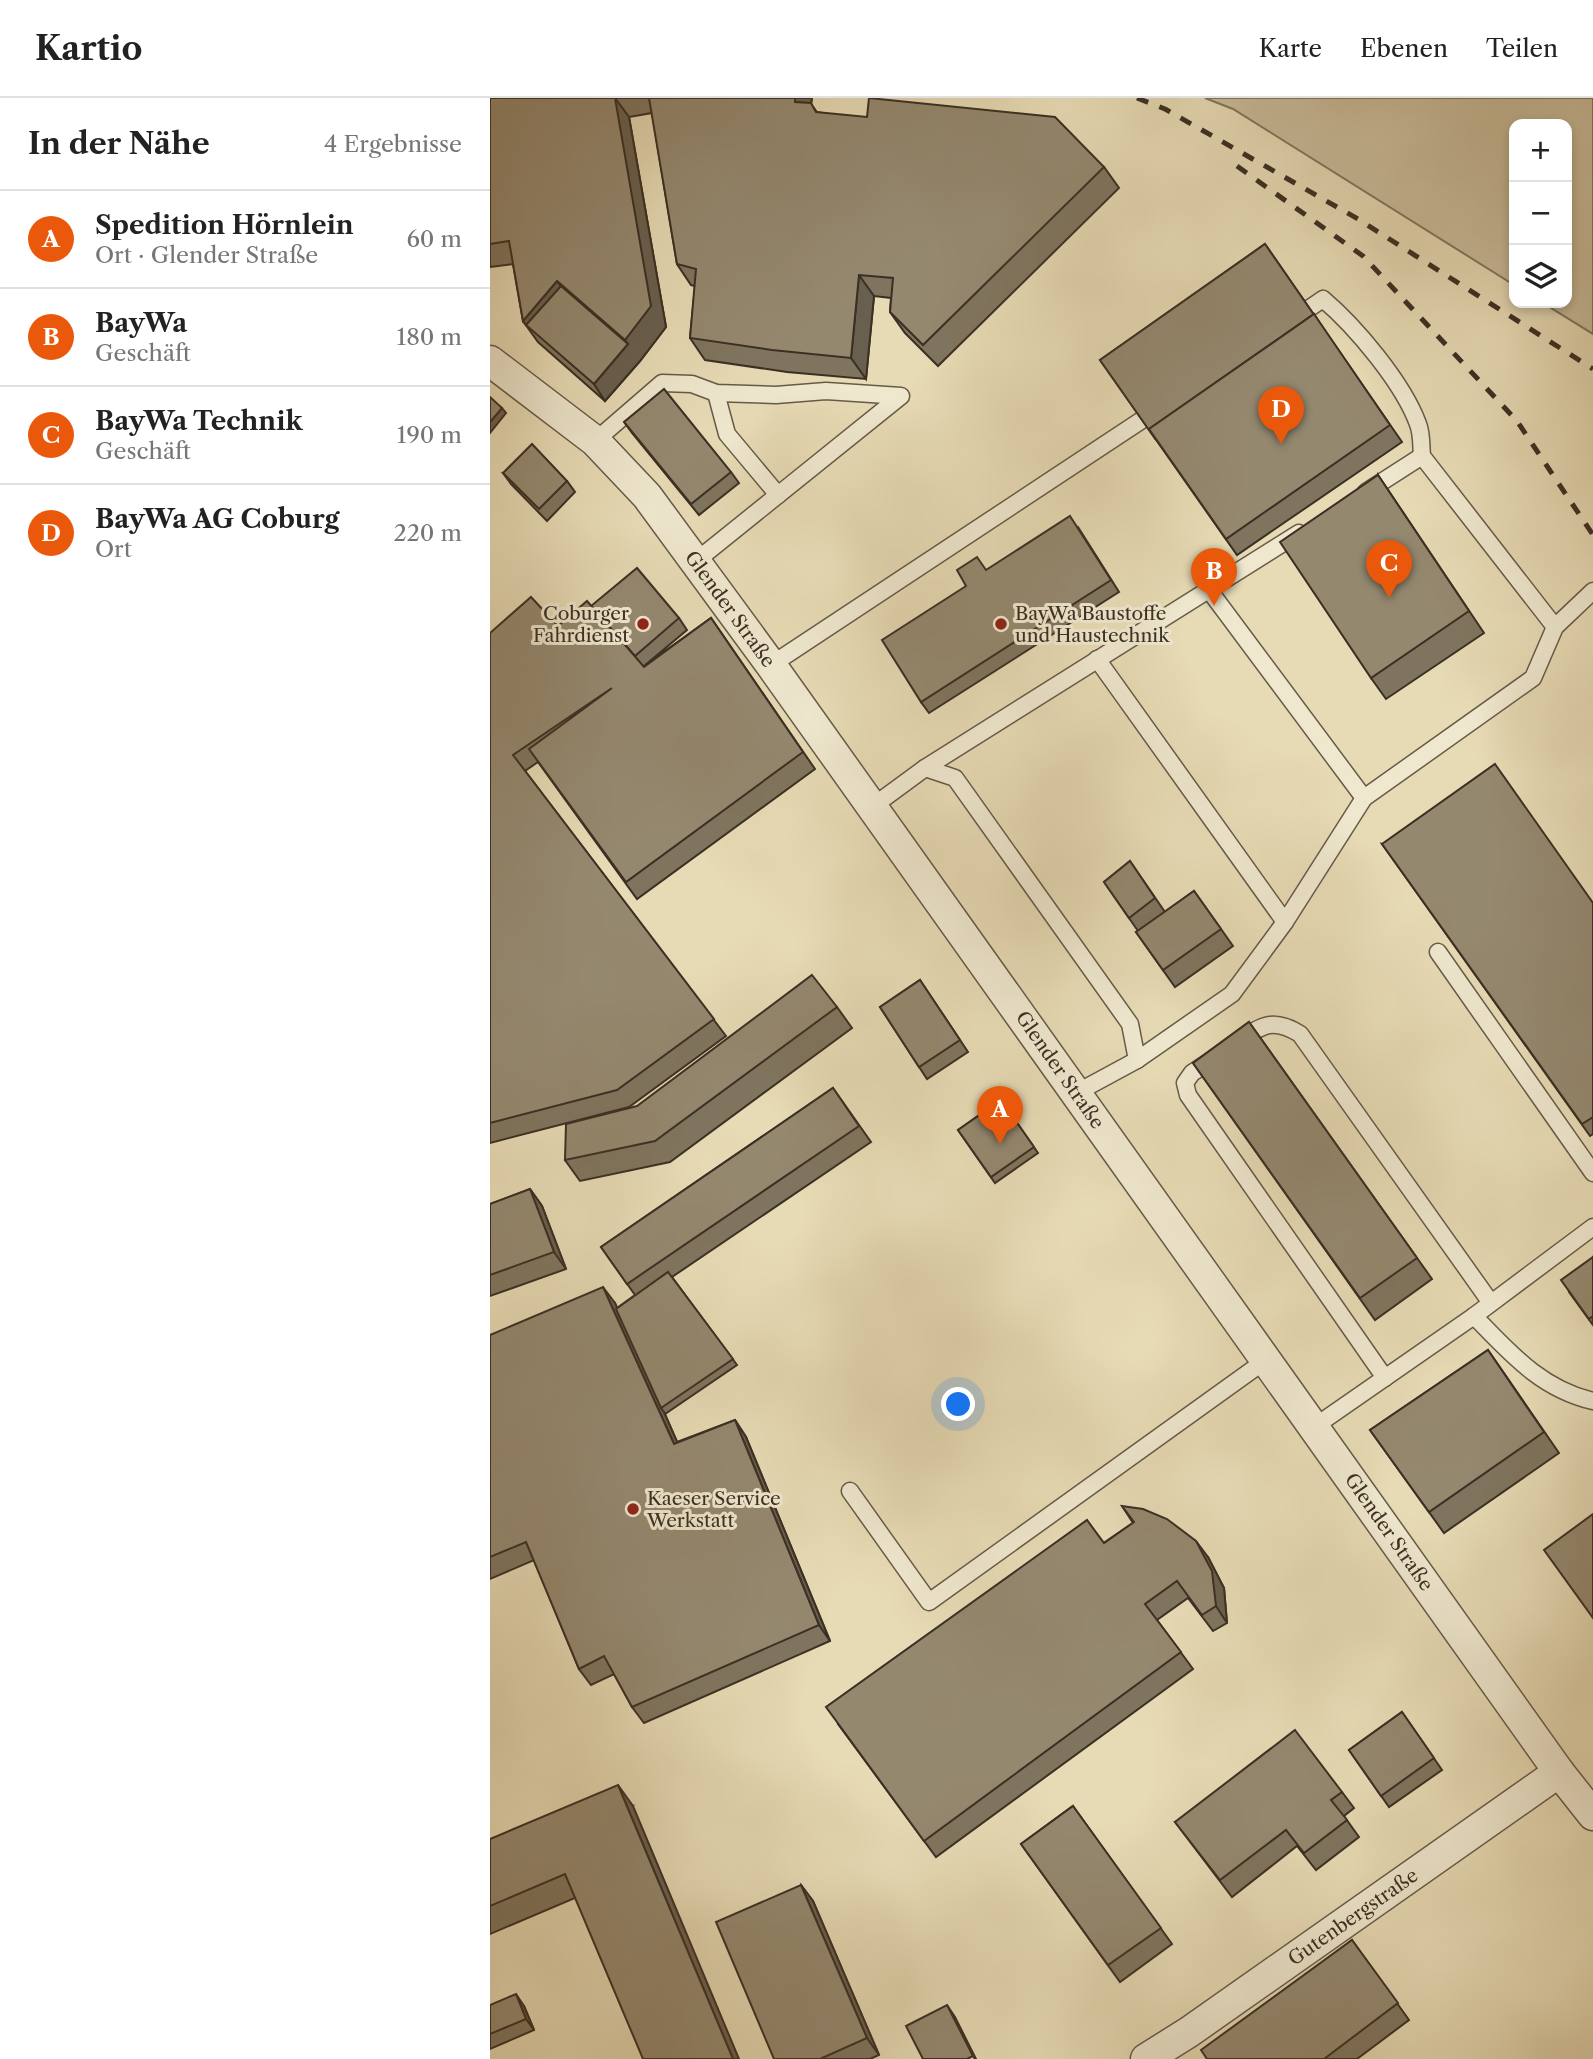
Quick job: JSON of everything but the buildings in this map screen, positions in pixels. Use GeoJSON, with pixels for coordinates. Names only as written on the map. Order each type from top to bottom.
{"type":"FeatureCollection","features":[{"type":"Feature","properties":{"kind":"street","name":"Glender Straße"},"geometry":{"type":"LineString","coordinates":[[490,361],[595,441],[647,496],[771,665],[1559,1772],[1593,1815]]}},
{"type":"Feature","properties":{"kind":"street","name":"Gutenbergstraße"},"geometry":{"type":"LineString","coordinates":[[1146,2059],[1189,2032],[1559,1772]]}},
{"type":"Feature","properties":{"kind":"lane"},"geometry":{"type":"LineString","coordinates":[[1277,330],[1323,299],[1346,319],[1396,383],[1419,425],[1422,456],[1555,627]]}},
{"type":"Feature","properties":{"kind":"lane"},"geometry":{"type":"LineString","coordinates":[[595,441],[662,383],[692,384],[716,393],[776,395],[826,391],[901,396],[696,561]]}},
{"type":"Feature","properties":{"kind":"lane"},"geometry":{"type":"LineString","coordinates":[[716,393],[727,435],[779,495]]}},
{"type":"Feature","properties":{"kind":"lane"},"geometry":{"type":"LineString","coordinates":[[771,665],[1174,398]]}},
{"type":"Feature","properties":{"kind":"lane"},"geometry":{"type":"LineString","coordinates":[[1351,501],[1422,456]]}},
{"type":"Feature","properties":{"kind":"lane"},"geometry":{"type":"LineString","coordinates":[[872,807],[925,768],[1316,523]]}},
{"type":"Feature","properties":{"kind":"lane"},"geometry":{"type":"LineString","coordinates":[[1209,590],[1364,798]]}},
{"type":"Feature","properties":{"kind":"lane"},"geometry":{"type":"LineString","coordinates":[[1076,1093],[1137,1060],[1232,994],[1285,922],[1364,798],[1533,677],[1555,627],[1593,591]]}},
{"type":"Feature","properties":{"kind":"lane"},"geometry":{"type":"LineString","coordinates":[[1097,659],[1285,922]]}},
{"type":"Feature","properties":{"kind":"lane"},"geometry":{"type":"LineString","coordinates":[[925,768],[955,778],[1130,1024],[1137,1060]]}},
{"type":"Feature","properties":{"kind":"lane"},"geometry":{"type":"LineString","coordinates":[[1438,952],[1593,1173]]}},
{"type":"Feature","properties":{"kind":"lane"},"geometry":{"type":"LineString","coordinates":[[1385,1378],[1188,1095],[1185,1083],[1192,1073],[1256,1029],[1284,1024],[1300,1034],[1491,1303]]}},
{"type":"Feature","properties":{"kind":"lane"},"geometry":{"type":"LineString","coordinates":[[1314,1427],[1491,1303],[1593,1227]]}},
{"type":"Feature","properties":{"kind":"lane"},"geometry":{"type":"LineString","coordinates":[[1474,1315],[1525,1368],[1570,1396],[1593,1401]]}},
{"type":"Feature","properties":{"kind":"lane"},"geometry":{"type":"LineString","coordinates":[[850,1492],[929,1602],[1266,1360]]}},
{"type":"Feature","properties":{"kind":"shaded area"},"geometry":{"type":"Polygon","coordinates":[[[1205,98],[1593,98],[1593,334],[1551,308],[1572,308],[1572,119],[1509,119],[1509,282],[1233,109],[1205,98]]]}},
{"type":"Feature","properties":{"kind":"railway"},"geometry":{"type":"LineString","coordinates":[[1137,98],[1165,109],[1358,219],[1593,369]]}},
{"type":"Feature","properties":{"kind":"railway"},"geometry":{"type":"LineString","coordinates":[[1237,166],[1363,256],[1517,421],[1593,535]]}},
{"type":"Feature","properties":{"kind":"place","name":"BayWa AG Coburg"},"geometry":{"type":"Point","coordinates":[1281,444]}},
{"type":"Feature","properties":{"kind":"place","name":"BayWa Technik"},"geometry":{"type":"Point","coordinates":[1389,598]}},
{"type":"Feature","properties":{"kind":"place","name":"BayWa"},"geometry":{"type":"Point","coordinates":[1214,606]}},
{"type":"Feature","properties":{"kind":"place","name":"Coburger Fahrdienst"},"geometry":{"type":"Point","coordinates":[643,624]}},
{"type":"Feature","properties":{"kind":"place","name":"BayWa Baustoffe und Haustechnik"},"geometry":{"type":"Point","coordinates":[1001,624]}},
{"type":"Feature","properties":{"kind":"place","name":"Spedition Hörnlein"},"geometry":{"type":"Point","coordinates":[1000,1144]}},
{"type":"Feature","properties":{"kind":"place","name":"Kaeser Service Werkstatt"},"geometry":{"type":"Point","coordinates":[633,1509]}}]}
